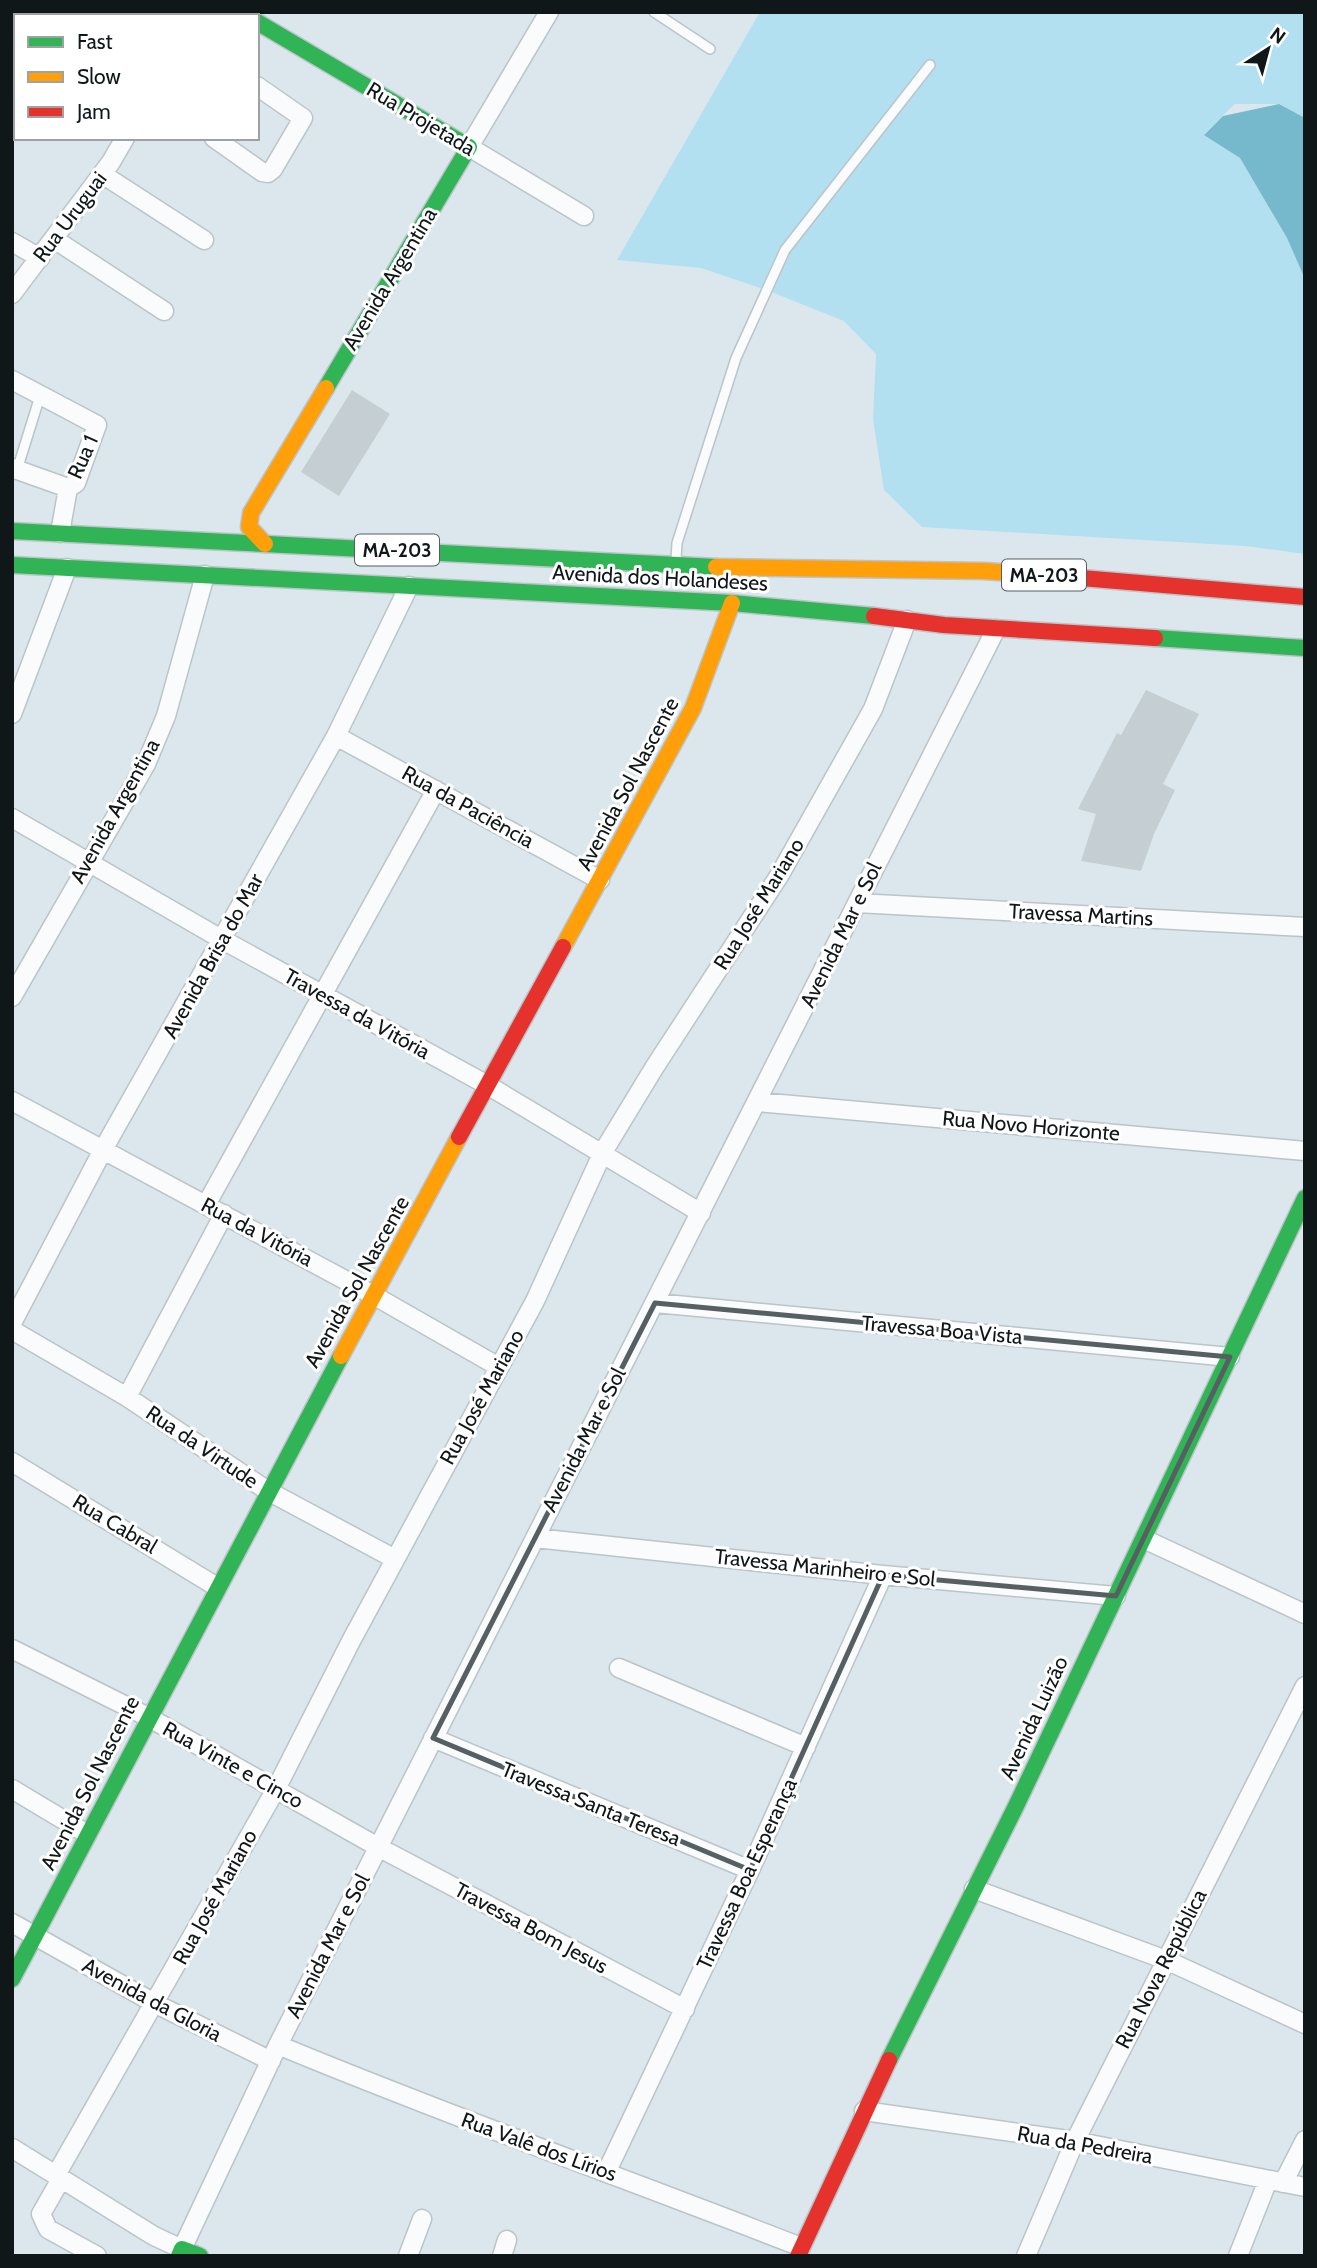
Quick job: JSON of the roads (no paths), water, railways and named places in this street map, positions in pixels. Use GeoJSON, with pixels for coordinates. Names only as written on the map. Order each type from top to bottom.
{"type":"FeatureCollection","features":[{"type":"Feature","properties":{"kind":"main road","name":"Rua Projetada"},"geometry":{"type":"LineString","coordinates":[[259,23],[469,147]]}},
{"type":"Feature","properties":{"kind":"main road","name":"Avenida Argentina"},"geometry":{"type":"LineString","coordinates":[[265,544],[249,527],[251,513],[469,147]]}},
{"type":"Feature","properties":{"kind":"main road","name":"Avenida dos Holandeses"},"geometry":{"type":"LineString","coordinates":[[12,531],[839,572],[984,572],[1192,585],[1305,597]]}},
{"type":"Feature","properties":{"kind":"main road","name":"Avenida dos Holandeses"},"geometry":{"type":"LineString","coordinates":[[12,565],[732,603],[832,610],[996,629],[1305,648]]}},
{"type":"Feature","properties":{"kind":"main road","name":"Avenida Sol Nascente"},"geometry":{"type":"LineString","coordinates":[[12,1979],[373,1295],[693,708],[732,603]]}},
{"type":"Feature","properties":{"kind":"main road","name":"Avenida Luizão"},"geometry":{"type":"LineString","coordinates":[[799,2251],[864,2111],[1144,1539],[1305,1198]]}},
{"type":"Feature","properties":{"kind":"main road"},"geometry":{"type":"LineString","coordinates":[[181,2252],[200,2256]]}},
{"type":"Feature","properties":{"kind":"street","name":"Avenida Argentina"},"geometry":{"type":"LineString","coordinates":[[469,147],[549,12]]}},
{"type":"Feature","properties":{"kind":"street"},"geometry":{"type":"LineString","coordinates":[[218,140],[262,172],[268,173],[273,169],[303,118],[259,87]]}},
{"type":"Feature","properties":{"kind":"street","name":"Rua Uruguai"},"geometry":{"type":"LineString","coordinates":[[12,294],[102,174],[124,140]]}},
{"type":"Feature","properties":{"kind":"street","name":"Rua Projetada"},"geometry":{"type":"LineString","coordinates":[[469,147],[584,216]]}},
{"type":"Feature","properties":{"kind":"street"},"geometry":{"type":"LineString","coordinates":[[102,174],[204,240]]}},
{"type":"Feature","properties":{"kind":"street"},"geometry":{"type":"LineString","coordinates":[[54,239],[164,311]]}},
{"type":"Feature","properties":{"kind":"street"},"geometry":{"type":"LineString","coordinates":[[12,242],[40,258]]}},
{"type":"Feature","properties":{"kind":"street"},"geometry":{"type":"LineString","coordinates":[[12,380],[40,396]]}},
{"type":"Feature","properties":{"kind":"street","name":"Rua 1"},"geometry":{"type":"LineString","coordinates":[[40,396],[97,425],[76,483],[68,488],[60,533]]}},
{"type":"Feature","properties":{"kind":"street"},"geometry":{"type":"LineString","coordinates":[[15,469],[68,488]]}},
{"type":"Feature","properties":{"kind":"street"},"geometry":{"type":"LineString","coordinates":[[12,714],[67,568]]}},
{"type":"Feature","properties":{"kind":"street","name":"Avenida Argentina"},"geometry":{"type":"LineString","coordinates":[[12,997],[146,764],[166,716],[205,575]]}},
{"type":"Feature","properties":{"kind":"street","name":"Avenida Brisa do Mar"},"geometry":{"type":"LineString","coordinates":[[12,1323],[104,1148],[336,736],[409,586]]}},
{"type":"Feature","properties":{"kind":"street","name":"Rua José Mariano"},"geometry":{"type":"LineString","coordinates":[[97,2256],[48,2229],[41,2214],[58,2177],[276,1789],[395,1559],[535,1301],[603,1152],[654,1068],[779,876],[873,709],[907,620]]}},
{"type":"Feature","properties":{"kind":"street","name":"Avenida Mar e Sol"},"geometry":{"type":"LineString","coordinates":[[181,2252],[275,2053],[378,1847],[996,629]]}},
{"type":"Feature","properties":{"kind":"street","name":"Rua da Paciência"},"geometry":{"type":"LineString","coordinates":[[336,736],[600,880]]}},
{"type":"Feature","properties":{"kind":"street"},"geometry":{"type":"LineString","coordinates":[[206,1205],[436,789]]}},
{"type":"Feature","properties":{"kind":"street","name":"Travessa da Vitória"},"geometry":{"type":"LineString","coordinates":[[12,818],[89,860],[223,940],[489,1086],[701,1213]]}},
{"type":"Feature","properties":{"kind":"street","name":"Travessa Martins"},"geometry":{"type":"LineString","coordinates":[[857,903],[1305,927]]}},
{"type":"Feature","properties":{"kind":"street","name":"Rua da Vitória"},"geometry":{"type":"LineString","coordinates":[[12,1101],[104,1148],[499,1367]]}},
{"type":"Feature","properties":{"kind":"street","name":"Rua Novo Horizonte"},"geometry":{"type":"LineString","coordinates":[[758,1102],[1305,1151]]}},
{"type":"Feature","properties":{"kind":"street"},"geometry":{"type":"LineString","coordinates":[[127,1397],[224,1214]]}},
{"type":"Feature","properties":{"kind":"street","name":"Travessa Boa Vista"},"geometry":{"type":"LineString","coordinates":[[655,1303],[1230,1357]]}},
{"type":"Feature","properties":{"kind":"street","name":"Rua da Virtude"},"geometry":{"type":"LineString","coordinates":[[12,1330],[127,1397],[268,1491],[395,1559]]}},
{"type":"Feature","properties":{"kind":"street","name":"Rua Cabral"},"geometry":{"type":"LineString","coordinates":[[12,1462],[217,1587]]}},
{"type":"Feature","properties":{"kind":"street","name":"Travessa Marinheiro e Sol"},"geometry":{"type":"LineString","coordinates":[[534,1538],[883,1576],[1116,1596]]}},
{"type":"Feature","properties":{"kind":"street"},"geometry":{"type":"LineString","coordinates":[[1144,1539],[1305,1614]]}},
{"type":"Feature","properties":{"kind":"street","name":"Travessa Boa Esperança"},"geometry":{"type":"LineString","coordinates":[[607,2171],[750,1870],[883,1576]]}},
{"type":"Feature","properties":{"kind":"street","name":"Rua Vinte e Cinco"},"geometry":{"type":"LineString","coordinates":[[12,1649],[148,1717],[378,1847]]}},
{"type":"Feature","properties":{"kind":"street"},"geometry":{"type":"LineString","coordinates":[[619,1668],[806,1747]]}},
{"type":"Feature","properties":{"kind":"street","name":"Rua Nova República"},"geometry":{"type":"LineString","coordinates":[[1026,2256],[1075,2141],[1305,1686]]}},
{"type":"Feature","properties":{"kind":"street","name":"Travessa Santa Teresa"},"geometry":{"type":"LineString","coordinates":[[433,1738],[750,1870]]}},
{"type":"Feature","properties":{"kind":"street"},"geometry":{"type":"LineString","coordinates":[[12,1789],[87,1834]]}},
{"type":"Feature","properties":{"kind":"street","name":"Travessa Bom Jesus"},"geometry":{"type":"LineString","coordinates":[[378,1847],[685,2009]]}},
{"type":"Feature","properties":{"kind":"street"},"geometry":{"type":"LineString","coordinates":[[974,1889],[1166,1960],[1305,2024]]}},
{"type":"Feature","properties":{"kind":"street"},"geometry":{"type":"LineString","coordinates":[[12,1923],[34,1936]]}},
{"type":"Feature","properties":{"kind":"street","name":"Avenida da Gloria"},"geometry":{"type":"LineString","coordinates":[[34,1936],[156,2004],[275,2053]]}},
{"type":"Feature","properties":{"kind":"street","name":"Rua Valê dos Lírios"},"geometry":{"type":"LineString","coordinates":[[275,2053],[607,2171],[799,2251]]}},
{"type":"Feature","properties":{"kind":"street","name":"Rua da Pedreira"},"geometry":{"type":"LineString","coordinates":[[864,2111],[1075,2141],[1305,2187]]}},
{"type":"Feature","properties":{"kind":"street"},"geometry":{"type":"LineString","coordinates":[[1238,2256],[1276,2181],[1305,2140]]}},
{"type":"Feature","properties":{"kind":"street"},"geometry":{"type":"LineString","coordinates":[[12,2148],[181,2252]]}},
{"type":"Feature","properties":{"kind":"street"},"geometry":{"type":"LineString","coordinates":[[408,2256],[422,2219]]}},
{"type":"Feature","properties":{"kind":"lane"},"geometry":{"type":"LineString","coordinates":[[654,12],[710,49]]}},
{"type":"Feature","properties":{"kind":"lane"},"geometry":{"type":"LineString","coordinates":[[676,565],[677,542],[715,418],[736,358],[785,250],[930,65]]}},
{"type":"Feature","properties":{"kind":"lane"},"geometry":{"type":"LineString","coordinates":[[15,469],[40,396]]}}]}
